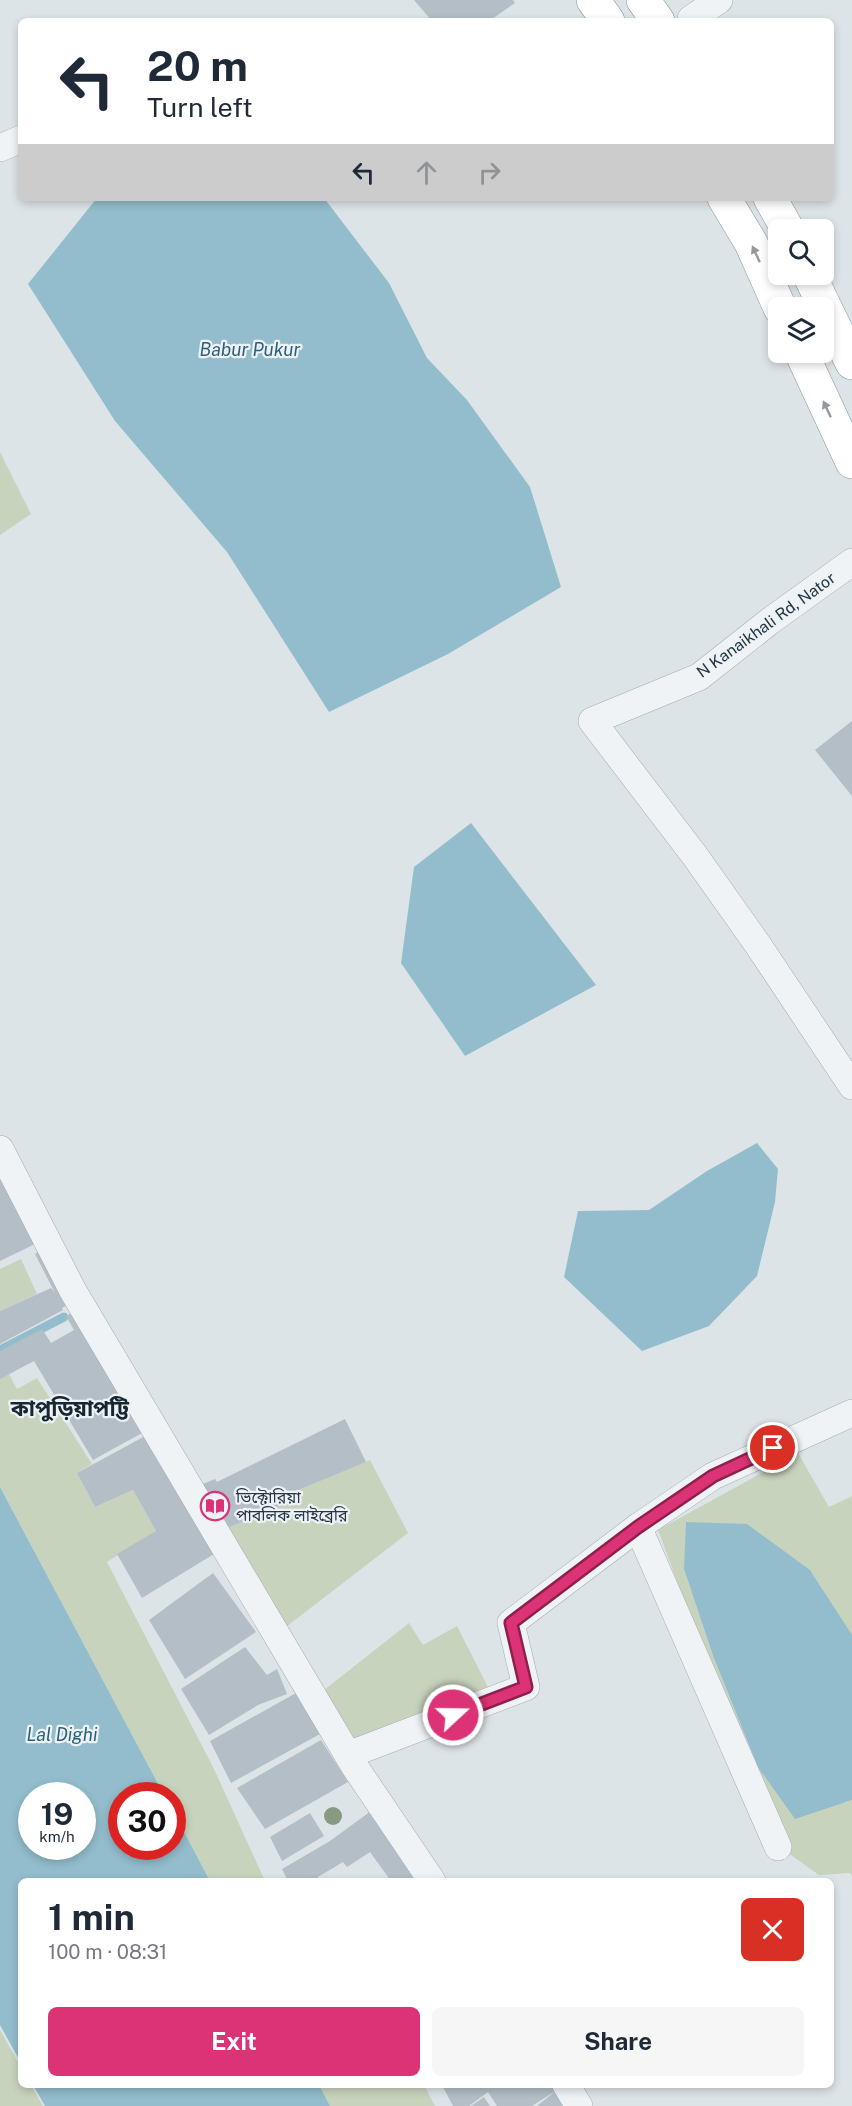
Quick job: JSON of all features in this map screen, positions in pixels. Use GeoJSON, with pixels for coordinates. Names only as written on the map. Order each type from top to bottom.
{"type":"FeatureCollection","features":[{"type":"Feature","properties":{"kind":"highway"},"geometry":{"type":"LineString","coordinates":[[593,0],[606,18]]}},
{"type":"Feature","properties":{"kind":"highway"},"geometry":{"type":"LineString","coordinates":[[642,0],[656,18]]}},
{"type":"Feature","properties":{"kind":"highway"},"geometry":{"type":"LineString","coordinates":[[726,201],[751,243],[775,297]]}},
{"type":"Feature","properties":{"kind":"highway"},"geometry":{"type":"LineString","coordinates":[[772,201],[782,219]]}},
{"type":"Feature","properties":{"kind":"highway"},"geometry":{"type":"LineString","coordinates":[[814,285],[852,363]]}},
{"type":"Feature","properties":{"kind":"highway"},"geometry":{"type":"LineString","coordinates":[[806,363],[852,462]]}},
{"type":"Feature","properties":{"kind":"street"},"geometry":{"type":"LineString","coordinates":[[692,18],[719,0]]}},
{"type":"Feature","properties":{"kind":"street"},"geometry":{"type":"LineString","coordinates":[[0,148],[18,140]]}},
{"type":"Feature","properties":{"kind":"street","name":"N Kanaikhali Rd, Nator"},"geometry":{"type":"LineString","coordinates":[[852,562],[770,621],[699,677],[592,721],[695,856],[758,945],[852,1086]]}},
{"type":"Feature","properties":{"kind":"street"},"geometry":{"type":"LineString","coordinates":[[0,1149],[73,1291],[348,1755],[430,1878]]}},
{"type":"Feature","properties":{"kind":"street"},"geometry":{"type":"LineString","coordinates":[[348,1755],[526,1687],[511,1623],[638,1527],[713,1476],[852,1413]]}},
{"type":"Feature","properties":{"kind":"street"},"geometry":{"type":"LineString","coordinates":[[638,1527],[778,1847]]}},
{"type":"Feature","properties":{"kind":"street"},"geometry":{"type":"LineString","coordinates":[[568,2088],[579,2106]]}},
{"type":"Feature","properties":{"kind":"green space"},"geometry":{"type":"Polygon","coordinates":[[[0,452],[31,514],[0,535],[0,452]]]}},
{"type":"Feature","properties":{"kind":"green space"},"geometry":{"type":"Polygon","coordinates":[[[21,1259],[37,1294],[0,1311],[0,1269],[21,1259]]]}},
{"type":"Feature","properties":{"kind":"green space"},"geometry":{"type":"Polygon","coordinates":[[[9,1374],[17,1389],[37,1378],[92,1464],[77,1473],[95,1507],[133,1490],[156,1531],[107,1562],[214,1769],[264,1878],[208,1878],[186,1836],[186,1782],[157,1782],[0,1487],[0,1378],[9,1374]]]}},
{"type":"Feature","properties":{"kind":"green space"},"geometry":{"type":"Polygon","coordinates":[[[798,1453],[829,1507],[852,1496],[852,1636],[810,1570],[684,1569],[713,1656],[758,1767],[845,1803],[852,1800],[852,1876],[850,1873],[819,1875],[788,1853],[761,1808],[658,1530],[798,1453]]]}},
{"type":"Feature","properties":{"kind":"green space"},"geometry":{"type":"Polygon","coordinates":[[[370,1460],[408,1533],[282,1630],[223,1530],[299,1497],[296,1491],[370,1460]]]}},
{"type":"Feature","properties":{"kind":"green space"},"geometry":{"type":"Polygon","coordinates":[[[409,1623],[423,1645],[457,1626],[494,1699],[348,1755],[314,1698],[409,1623]]]}},
{"type":"Feature","properties":{"kind":"green space"},"geometry":{"type":"Polygon","coordinates":[[[0,2030],[18,2062],[18,2088],[33,2088],[43,2106],[0,2106],[0,2030]]]}},
{"type":"Feature","properties":{"kind":"green space"},"geometry":{"type":"Polygon","coordinates":[[[321,2088],[426,2088],[435,2106],[330,2106],[321,2088]]]}},
{"type":"Feature","properties":{"kind":"water","name":"Babur Pukur"},"geometry":{"type":"Polygon","coordinates":[[[95,201],[326,201],[389,283],[427,358],[467,400],[530,487],[561,587],[448,654],[329,712],[227,552],[115,421],[28,284],[95,201]]]}},
{"type":"Feature","properties":{"kind":"water"},"geometry":{"type":"Polygon","coordinates":[[[471,823],[596,985],[465,1056],[401,963],[414,867],[471,823]]]}},
{"type":"Feature","properties":{"kind":"water"},"geometry":{"type":"Polygon","coordinates":[[[757,1143],[778,1169],[775,1202],[757,1276],[709,1326],[642,1351],[564,1277],[578,1211],[649,1210],[707,1171],[757,1143]]]}},
{"type":"Feature","properties":{"kind":"water","name":"Lal Dighi"},"geometry":{"type":"Polygon","coordinates":[[[0,1487],[157,1782],[108,1782],[108,1860],[186,1860],[186,1836],[208,1878],[18,1878],[18,2058],[0,2025],[0,1487]]]}},
{"type":"Feature","properties":{"kind":"water"},"geometry":{"type":"Polygon","coordinates":[[[686,1522],[747,1524],[810,1570],[852,1635],[852,1800],[795,1819],[758,1767],[713,1656],[684,1569],[686,1522]]]}},
{"type":"Feature","properties":{"kind":"water"},"geometry":{"type":"Polygon","coordinates":[[[35,2088],[321,2088],[330,2106],[45,2106],[35,2088]]]}},
{"type":"Feature","properties":{"kind":"building"},"geometry":{"type":"Polygon","coordinates":[[[414,0],[513,0],[515,3],[493,18],[429,18],[414,0]]]}},
{"type":"Feature","properties":{"kind":"building"},"geometry":{"type":"Polygon","coordinates":[[[852,721],[852,796],[815,750],[852,721]]]}},
{"type":"Feature","properties":{"kind":"building"},"geometry":{"type":"Polygon","coordinates":[[[5,1177],[37,1243],[0,1261],[0,1180],[5,1177]]]}},
{"type":"Feature","properties":{"kind":"building"},"geometry":{"type":"Polygon","coordinates":[[[50,1245],[78,1299],[62,1308],[63,1310],[0,1344],[0,1311],[51,1288],[55,1293],[35,1254],[50,1245]]]}},
{"type":"Feature","properties":{"kind":"building"},"geometry":{"type":"Polygon","coordinates":[[[77,1310],[142,1433],[93,1460],[34,1361],[0,1379],[0,1351],[42,1329],[51,1343],[74,1330],[66,1316],[77,1310]]]}},
{"type":"Feature","properties":{"kind":"building"},"geometry":{"type":"Polygon","coordinates":[[[345,1419],[366,1462],[296,1491],[299,1497],[223,1530],[191,1489],[215,1479],[217,1482],[345,1419]]]}},
{"type":"Feature","properties":{"kind":"building"},"geometry":{"type":"Polygon","coordinates":[[[147,1435],[214,1554],[142,1598],[117,1554],[156,1531],[133,1490],[95,1507],[77,1473],[147,1435]]]}},
{"type":"Feature","properties":{"kind":"building"},"geometry":{"type":"Polygon","coordinates":[[[213,1573],[256,1632],[185,1679],[149,1620],[213,1573]]]}},
{"type":"Feature","properties":{"kind":"building"},"geometry":{"type":"Polygon","coordinates":[[[245,1647],[267,1675],[277,1669],[287,1694],[258,1705],[209,1735],[181,1689],[245,1647]]]}},
{"type":"Feature","properties":{"kind":"building"},"geometry":{"type":"Polygon","coordinates":[[[296,1693],[320,1734],[231,1783],[210,1741],[296,1693]]]}},
{"type":"Feature","properties":{"kind":"building"},"geometry":{"type":"Polygon","coordinates":[[[321,1740],[348,1782],[265,1829],[237,1788],[321,1740]]]}},
{"type":"Feature","properties":{"kind":"building"},"geometry":{"type":"Polygon","coordinates":[[[371,1811],[423,1878],[389,1878],[370,1852],[347,1867],[343,1862],[318,1878],[286,1878],[282,1869],[330,1841],[371,1811]]]}},
{"type":"Feature","properties":{"kind":"building"},"geometry":{"type":"Polygon","coordinates":[[[310,1813],[324,1836],[282,1861],[270,1837],[310,1813]]]}},
{"type":"Feature","properties":{"kind":"building"},"geometry":{"type":"Polygon","coordinates":[[[444,2088],[556,2088],[557,2090],[532,2106],[497,2106],[488,2092],[469,2106],[453,2106],[444,2088]]]}},
{"type":"Feature","properties":{"kind":"building"},"geometry":{"type":"Polygon","coordinates":[[[557,2090],[569,2106],[537,2106],[557,2090]]]}},
{"type":"Feature","properties":{"kind":"building"},"geometry":{"type":"Polygon","coordinates":[[[484,2097],[490,2106],[471,2106],[484,2097]]]}},
{"type":"Feature","properties":{"kind":"waterway"},"geometry":{"type":"LineString","coordinates":[[0,1350],[64,1317]]}},
{"type":"Feature","properties":{"kind":"place","name":"ভিক্টোরিয়া পাবলিক লাইব্রেরি"},"geometry":{"type":"Point","coordinates":[215,1506]}},
{"type":"Feature","properties":{"kind":"district","name":"কাপুড়িয়াপট্টি"},"geometry":{"type":"Point","coordinates":[70,1408]}},
{"type":"Feature","properties":{"kind":"route"},"geometry":{"type":"LineString","coordinates":[[453,1715],[526,1687],[511,1623],[638,1527],[713,1476],[773,1448]]}}]}
